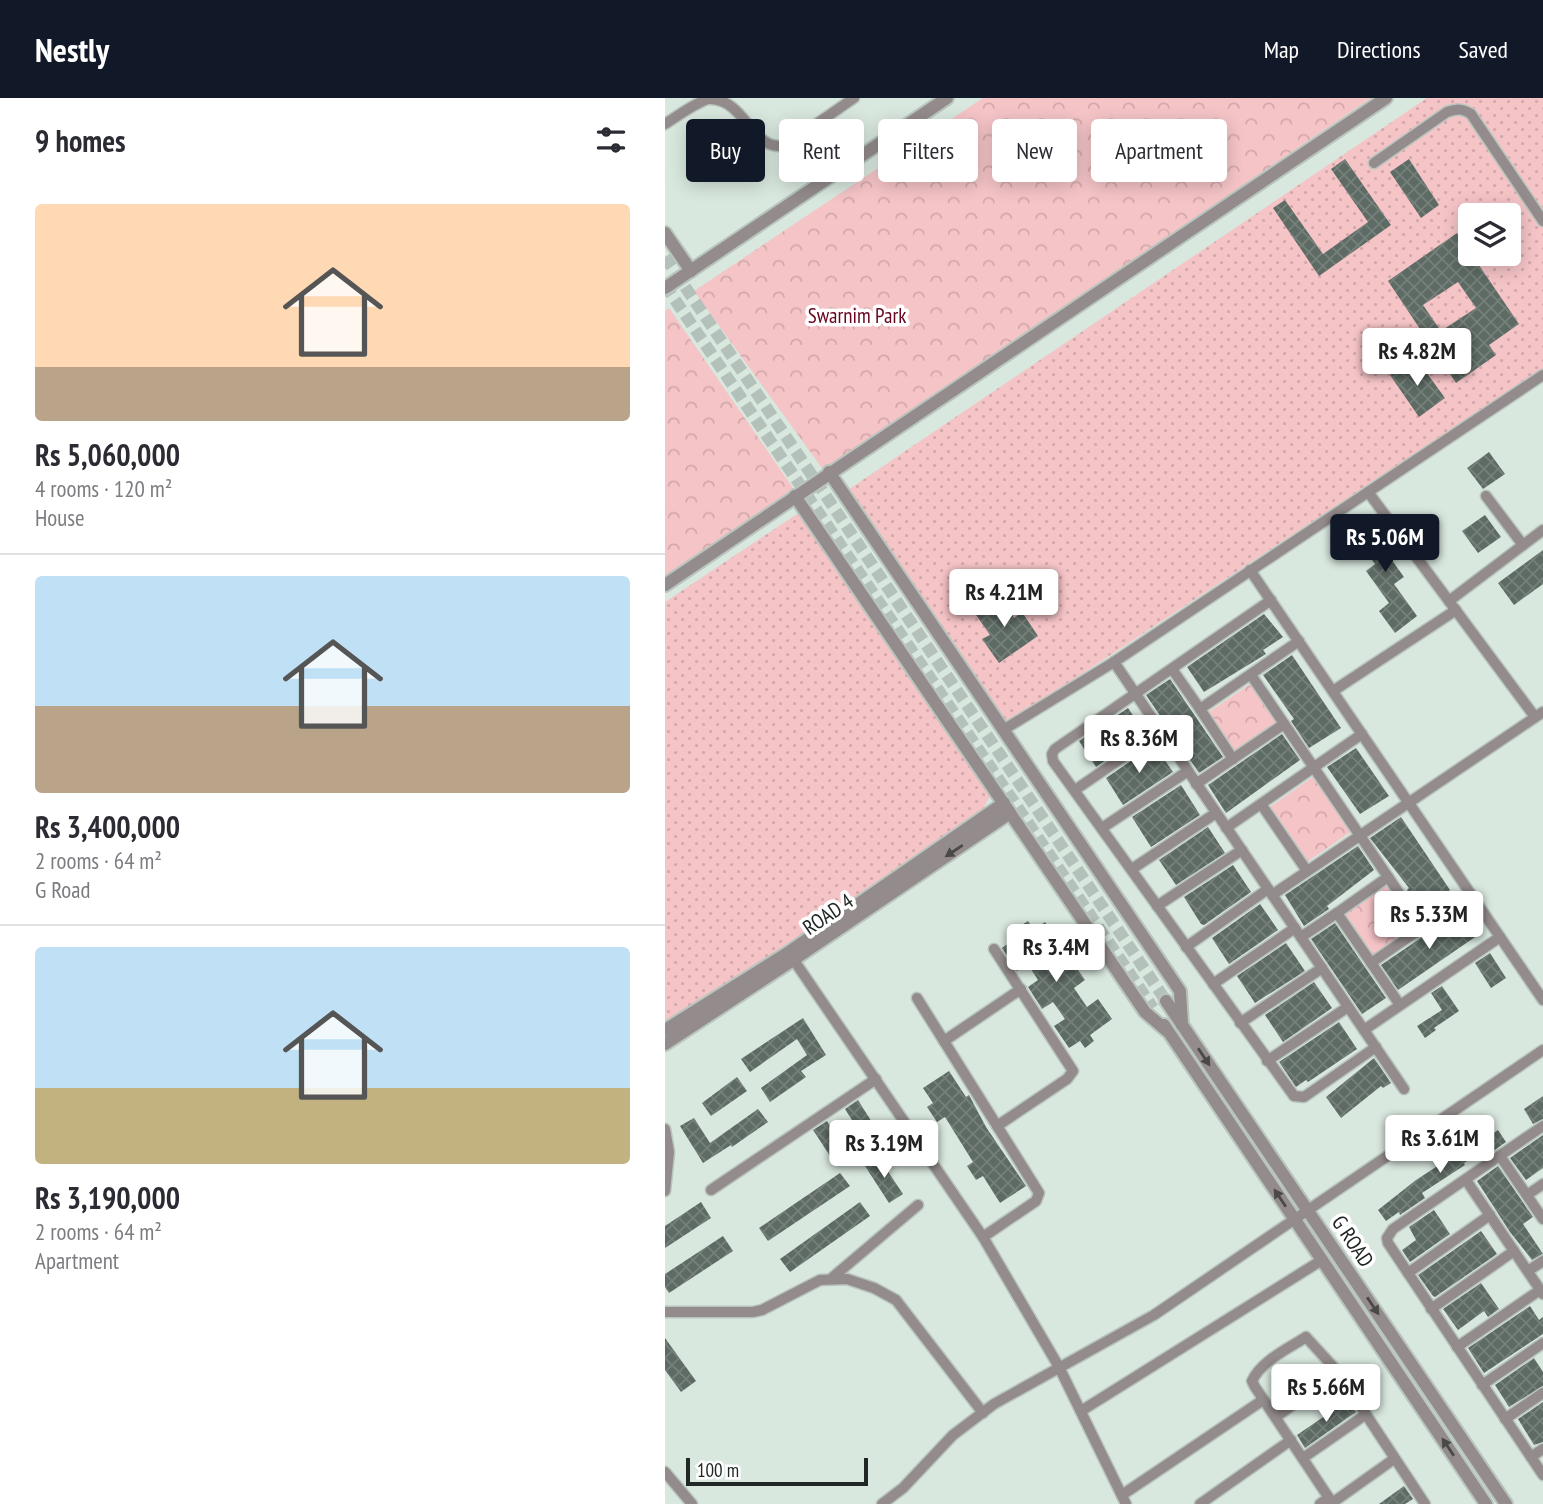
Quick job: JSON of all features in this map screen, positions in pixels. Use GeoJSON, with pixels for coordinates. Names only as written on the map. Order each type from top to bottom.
{"type":"FeatureCollection","features":[{"type":"Feature","properties":{"kind":"street"},"geometry":{"type":"LineString","coordinates":[[665,124],[703,102],[717,99],[737,108],[766,142],[778,148],[854,98]]}},
{"type":"Feature","properties":{"kind":"street"},"geometry":{"type":"LineString","coordinates":[[665,288],[947,98]]}},
{"type":"Feature","properties":{"kind":"street"},"geometry":{"type":"LineString","coordinates":[[665,585],[1387,98]]}},
{"type":"Feature","properties":{"kind":"street"},"geometry":{"type":"LineString","coordinates":[[1374,163],[1447,113],[1457,108],[1465,110],[1471,114],[1543,221]]}},
{"type":"Feature","properties":{"kind":"street"},"geometry":{"type":"LineString","coordinates":[[665,233],[691,271]]}},
{"type":"Feature","properties":{"kind":"street"},"geometry":{"type":"LineString","coordinates":[[1003,730],[1114,662],[1543,375]]}},
{"type":"Feature","properties":{"kind":"street"},"geometry":{"type":"LineString","coordinates":[[829,472],[1180,990],[1182,1025]]}},
{"type":"Feature","properties":{"kind":"street"},"geometry":{"type":"LineString","coordinates":[[1187,947],[1307,871],[1539,714],[1452,606],[1368,492]]}},
{"type":"Feature","properties":{"kind":"street"},"geometry":{"type":"LineString","coordinates":[[795,496],[1145,1012],[1167,1031]]}},
{"type":"Feature","properties":{"kind":"street"},"geometry":{"type":"LineString","coordinates":[[1486,496],[1523,545]]}},
{"type":"Feature","properties":{"kind":"street"},"geometry":{"type":"LineString","coordinates":[[1333,691],[1452,606],[1543,530]]}},
{"type":"Feature","properties":{"kind":"street"},"geometry":{"type":"LineString","coordinates":[[1250,570],[1543,1000]]}},
{"type":"Feature","properties":{"kind":"street"},"geometry":{"type":"LineString","coordinates":[[1271,600],[1055,749],[1052,754],[1053,761],[1294,1097],[1304,1097],[1376,1047]]}},
{"type":"Feature","properties":{"kind":"street"},"geometry":{"type":"LineString","coordinates":[[1199,709],[1299,641]]}},
{"type":"Feature","properties":{"kind":"street"},"geometry":{"type":"LineString","coordinates":[[1114,662],[1404,1089]]}},
{"type":"Feature","properties":{"kind":"street"},"geometry":{"type":"LineString","coordinates":[[1172,668],[1233,759]]}},
{"type":"Feature","properties":{"kind":"street"},"geometry":{"type":"LineString","coordinates":[[1251,675],[1422,927]]}},
{"type":"Feature","properties":{"kind":"street"},"geometry":{"type":"LineString","coordinates":[[1196,784],[1284,724]]}},
{"type":"Feature","properties":{"kind":"street"},"geometry":{"type":"LineString","coordinates":[[1075,790],[1161,731]]}},
{"type":"Feature","properties":{"kind":"street"},"geometry":{"type":"LineString","coordinates":[[1226,828],[1363,734]]}},
{"type":"Feature","properties":{"kind":"street"},"geometry":{"type":"LineString","coordinates":[[1102,828],[1188,771]]}},
{"type":"Feature","properties":{"kind":"street"},"geometry":{"type":"LineString","coordinates":[[1261,804],[1307,871]]}},
{"type":"Feature","properties":{"kind":"street","name":"ROAD 4"},"geometry":{"type":"LineString","coordinates":[[665,1044],[1007,808]]}},
{"type":"Feature","properties":{"kind":"street"},"geometry":{"type":"LineString","coordinates":[[1132,869],[1216,813]]}},
{"type":"Feature","properties":{"kind":"street"},"geometry":{"type":"LineString","coordinates":[[1157,906],[1242,850]]}},
{"type":"Feature","properties":{"kind":"street"},"geometry":{"type":"LineString","coordinates":[[1213,984],[1337,913],[1388,877]]}},
{"type":"Feature","properties":{"kind":"street"},"geometry":{"type":"LineString","coordinates":[[1371,962],[1471,894]]}},
{"type":"Feature","properties":{"kind":"street"},"geometry":{"type":"LineString","coordinates":[[1337,913],[1400,1005]]}},
{"type":"Feature","properties":{"kind":"street"},"geometry":{"type":"LineString","coordinates":[[1364,1030],[1500,937]]}},
{"type":"Feature","properties":{"kind":"street"},"geometry":{"type":"LineString","coordinates":[[994,948],[1073,1070],[1067,1079],[997,1126]]}},
{"type":"Feature","properties":{"kind":"street"},"geometry":{"type":"LineString","coordinates":[[791,956],[983,1237],[1059,1367],[1124,1501],[1263,1400]]}},
{"type":"Feature","properties":{"kind":"street","name":"ROAD 4"},"geometry":{"type":"LineString","coordinates":[[665,1030],[791,956]]}},
{"type":"Feature","properties":{"kind":"street"},"geometry":{"type":"LineString","coordinates":[[1240,1023],[1322,968]]}},
{"type":"Feature","properties":{"kind":"street"},"geometry":{"type":"LineString","coordinates":[[944,1041],[1021,989]]}},
{"type":"Feature","properties":{"kind":"street"},"geometry":{"type":"LineString","coordinates":[[917,998],[1037,1188],[1036,1201],[983,1237]]}},
{"type":"Feature","properties":{"kind":"street","name":"G ROAD"},"geometry":{"type":"LineString","coordinates":[[1166,1001],[1506,1504]]}},
{"type":"Feature","properties":{"kind":"street"},"geometry":{"type":"LineString","coordinates":[[1268,1061],[1348,1007]]}},
{"type":"Feature","properties":{"kind":"street","name":"G ROAD"},"geometry":{"type":"LineString","coordinates":[[1153,1008],[1486,1504]]}},
{"type":"Feature","properties":{"kind":"street"},"geometry":{"type":"LineString","coordinates":[[882,1504],[903,1488],[953,1435],[983,1413],[1059,1367],[1154,1315],[1543,1050]]}},
{"type":"Feature","properties":{"kind":"street"},"geometry":{"type":"LineString","coordinates":[[711,1190],[876,1079]]}},
{"type":"Feature","properties":{"kind":"street"},"geometry":{"type":"LineString","coordinates":[[1543,1126],[1393,1228],[1388,1243],[1543,1475]]}},
{"type":"Feature","properties":{"kind":"street"},"geometry":{"type":"LineString","coordinates":[[665,1129],[669,1160],[665,1191]]}},
{"type":"Feature","properties":{"kind":"street"},"geometry":{"type":"LineString","coordinates":[[1500,1156],[1543,1219]]}},
{"type":"Feature","properties":{"kind":"street"},"geometry":{"type":"LineString","coordinates":[[1457,1347],[1542,1292],[1466,1180]]}},
{"type":"Feature","properties":{"kind":"street"},"geometry":{"type":"LineString","coordinates":[[1527,1195],[1543,1184]]}},
{"type":"Feature","properties":{"kind":"street"},"geometry":{"type":"LineString","coordinates":[[833,1277],[918,1205]]}},
{"type":"Feature","properties":{"kind":"street"},"geometry":{"type":"LineString","coordinates":[[1408,1273],[1490,1215]]}},
{"type":"Feature","properties":{"kind":"street"},"geometry":{"type":"LineString","coordinates":[[1431,1309],[1514,1251]]}},
{"type":"Feature","properties":{"kind":"street"},"geometry":{"type":"LineString","coordinates":[[1081,1411],[1322,1260]]}},
{"type":"Feature","properties":{"kind":"street"},"geometry":{"type":"LineString","coordinates":[[1528,1272],[1543,1261]]}},
{"type":"Feature","properties":{"kind":"street"},"geometry":{"type":"LineString","coordinates":[[665,1312],[753,1312],[820,1280],[833,1277],[847,1279],[874,1288],[896,1300],[983,1413]]}},
{"type":"Feature","properties":{"kind":"street"},"geometry":{"type":"LineString","coordinates":[[1394,1459],[1329,1502],[1255,1387],[1252,1381],[1255,1375],[1268,1361],[1306,1337],[1338,1373],[1394,1459],[1422,1503]]}},
{"type":"Feature","properties":{"kind":"street"},"geometry":{"type":"LineString","coordinates":[[1482,1385],[1543,1343]]}},
{"type":"Feature","properties":{"kind":"street"},"geometry":{"type":"LineString","coordinates":[[1276,1417],[1338,1373]]}},
{"type":"Feature","properties":{"kind":"street"},"geometry":{"type":"LineString","coordinates":[[1505,1419],[1543,1393]]}},
{"type":"Feature","properties":{"kind":"street"},"geometry":{"type":"LineString","coordinates":[[1303,1458],[1365,1415]]}},
{"type":"Feature","properties":{"kind":"street"},"geometry":{"type":"LineString","coordinates":[[1200,1504],[1291,1440]]}},
{"type":"Feature","properties":{"kind":"street"},"geometry":{"type":"LineString","coordinates":[[1531,1457],[1543,1450]]}},
{"type":"Feature","properties":{"kind":"street"},"geometry":{"type":"LineString","coordinates":[[665,1472],[692,1504]]}},
{"type":"Feature","properties":{"kind":"green space","name":"Swarnim Park"},"geometry":{"type":"Polygon","coordinates":[[[983,98],[1371,98],[824,471],[694,291],[857,182],[864,182],[864,177],[878,168],[878,182],[978,182],[978,119],[952,119],[983,98]]]}},
{"type":"Feature","properties":{"kind":"green space"},"geometry":{"type":"Polygon","coordinates":[[[1427,98],[1543,98],[1543,369],[997,730],[842,494],[1427,98]]]}},
{"type":"Feature","properties":{"kind":"green space"},"geometry":{"type":"Polygon","coordinates":[[[669,308],[795,491],[665,579],[665,311],[669,308]]]}},
{"type":"Feature","properties":{"kind":"green space"},"geometry":{"type":"Polygon","coordinates":[[[803,510],[996,786],[977,819],[665,1024],[665,602],[803,510]]]}},
{"type":"Feature","properties":{"kind":"green space"},"geometry":{"type":"Polygon","coordinates":[[[1253,682],[1279,721],[1235,751],[1209,712],[1253,682]]]}},
{"type":"Feature","properties":{"kind":"green space"},"geometry":{"type":"Polygon","coordinates":[[[1314,776],[1352,831],[1307,862],[1270,807],[1314,776]]]}},
{"type":"Feature","properties":{"kind":"green space"},"geometry":{"type":"Polygon","coordinates":[[[1387,884],[1415,927],[1371,956],[1343,912],[1387,884]]]}},
{"type":"Feature","properties":{"kind":"building"},"geometry":{"type":"Polygon","coordinates":[[[1345,159],[1391,225],[1319,276],[1273,208],[1285,200],[1323,254],[1368,222],[1331,169],[1345,159]]]}},
{"type":"Feature","properties":{"kind":"building"},"geometry":{"type":"Polygon","coordinates":[[[1409,159],[1439,205],[1421,218],[1390,172],[1409,159]]]}},
{"type":"Feature","properties":{"kind":"building"},"geometry":{"type":"Polygon","coordinates":[[[1457,233],[1458,266],[1479,266],[1519,324],[1489,345],[1496,355],[1456,383],[1388,281],[1457,233]],[[1458,282],[1423,305],[1441,331],[1476,308],[1458,282]]]}},
{"type":"Feature","properties":{"kind":"building"},"geometry":{"type":"Polygon","coordinates":[[[1410,361],[1415,369],[1421,365],[1445,398],[1419,417],[1390,375],[1410,361]]]}},
{"type":"Feature","properties":{"kind":"building"},"geometry":{"type":"Polygon","coordinates":[[[1489,452],[1505,474],[1483,489],[1467,468],[1489,452]]]}},
{"type":"Feature","properties":{"kind":"building"},"geometry":{"type":"Polygon","coordinates":[[[1485,515],[1501,537],[1478,553],[1462,531],[1485,515]]]}},
{"type":"Feature","properties":{"kind":"building"},"geometry":{"type":"Polygon","coordinates":[[[1375,516],[1391,538],[1381,545],[1404,577],[1394,584],[1417,616],[1395,633],[1379,611],[1389,603],[1366,571],[1375,564],[1352,533],[1375,516]]]}},
{"type":"Feature","properties":{"kind":"building"},"geometry":{"type":"Polygon","coordinates":[[[1543,550],[1543,584],[1514,605],[1498,583],[1543,550]]]}},
{"type":"Feature","properties":{"kind":"building"},"geometry":{"type":"Polygon","coordinates":[[[999,595],[1014,618],[1022,612],[1038,636],[999,663],[982,639],[990,635],[974,612],[999,595]]]}},
{"type":"Feature","properties":{"kind":"building"},"geometry":{"type":"Polygon","coordinates":[[[1264,614],[1283,637],[1263,650],[1266,654],[1204,692],[1187,667],[1264,614]]]}},
{"type":"Feature","properties":{"kind":"building"},"geometry":{"type":"Polygon","coordinates":[[[1292,655],[1341,728],[1309,748],[1291,721],[1294,719],[1263,675],[1292,655]]]}},
{"type":"Feature","properties":{"kind":"building"},"geometry":{"type":"Polygon","coordinates":[[[1170,679],[1223,757],[1199,773],[1146,695],[1170,679]]]}},
{"type":"Feature","properties":{"kind":"building"},"geometry":{"type":"Polygon","coordinates":[[[1128,708],[1145,733],[1096,767],[1079,741],[1128,708]]]}},
{"type":"Feature","properties":{"kind":"building"},"geometry":{"type":"Polygon","coordinates":[[[1282,734],[1300,760],[1226,813],[1208,785],[1282,734]]]}},
{"type":"Feature","properties":{"kind":"building"},"geometry":{"type":"Polygon","coordinates":[[[1154,745],[1173,772],[1123,805],[1106,778],[1154,745]]]}},
{"type":"Feature","properties":{"kind":"building"},"geometry":{"type":"Polygon","coordinates":[[[1356,748],[1389,796],[1360,814],[1327,767],[1356,748]]]}},
{"type":"Feature","properties":{"kind":"building"},"geometry":{"type":"Polygon","coordinates":[[[1181,785],[1200,815],[1151,847],[1132,817],[1181,785]]]}},
{"type":"Feature","properties":{"kind":"building"},"geometry":{"type":"Polygon","coordinates":[[[1401,817],[1450,890],[1433,902],[1438,908],[1426,916],[1407,890],[1409,888],[1370,838],[1401,817]]]}},
{"type":"Feature","properties":{"kind":"building"},"geometry":{"type":"Polygon","coordinates":[[[1208,827],[1225,853],[1176,885],[1159,860],[1208,827]]]}},
{"type":"Feature","properties":{"kind":"building"},"geometry":{"type":"Polygon","coordinates":[[[1358,846],[1374,870],[1327,906],[1329,909],[1304,926],[1285,895],[1358,846]]]}},
{"type":"Feature","properties":{"kind":"building"},"geometry":{"type":"Polygon","coordinates":[[[1233,865],[1251,892],[1204,925],[1201,924],[1184,897],[1233,865]]]}},
{"type":"Feature","properties":{"kind":"building"},"geometry":{"type":"Polygon","coordinates":[[[1260,904],[1278,930],[1229,964],[1212,938],[1260,904]]]}},
{"type":"Feature","properties":{"kind":"building"},"geometry":{"type":"Polygon","coordinates":[[[1459,912],[1478,935],[1398,990],[1381,965],[1459,912]]]}},
{"type":"Feature","properties":{"kind":"building"},"geometry":{"type":"Polygon","coordinates":[[[1028,921],[1034,929],[1045,922],[1059,942],[1048,950],[1060,968],[1071,960],[1085,980],[1074,988],[1087,1007],[1098,999],[1112,1019],[1090,1035],[1094,1041],[1085,1048],[1080,1041],[1069,1048],[1054,1026],[1065,1019],[1053,1002],[1042,1009],[1028,987],[1038,980],[1027,963],[1017,971],[1002,948],[1021,934],[1017,928],[1028,921]]]}},
{"type":"Feature","properties":{"kind":"building"},"geometry":{"type":"Polygon","coordinates":[[[1335,923],[1386,998],[1362,1014],[1311,939],[1335,923]]]}},
{"type":"Feature","properties":{"kind":"building"},"geometry":{"type":"Polygon","coordinates":[[[1286,943],[1305,971],[1255,1003],[1237,976],[1286,943]]]}},
{"type":"Feature","properties":{"kind":"building"},"geometry":{"type":"Polygon","coordinates":[[[1490,953],[1506,978],[1491,988],[1475,963],[1490,953]]]}},
{"type":"Feature","properties":{"kind":"building"},"geometry":{"type":"Polygon","coordinates":[[[1314,982],[1332,1008],[1283,1042],[1265,1015],[1314,982]]]}},
{"type":"Feature","properties":{"kind":"building"},"geometry":{"type":"Polygon","coordinates":[[[1442,986],[1459,1011],[1434,1028],[1436,1030],[1425,1038],[1417,1026],[1442,1010],[1431,993],[1442,986]]]}},
{"type":"Feature","properties":{"kind":"building"},"geometry":{"type":"Polygon","coordinates":[[[803,1018],[826,1055],[801,1071],[806,1077],[770,1102],[761,1088],[807,1055],[797,1039],[750,1072],[741,1059],[803,1018]]]}},
{"type":"Feature","properties":{"kind":"building"},"geometry":{"type":"Polygon","coordinates":[[[1339,1022],[1357,1049],[1308,1082],[1306,1080],[1296,1087],[1279,1062],[1339,1022]]]}},
{"type":"Feature","properties":{"kind":"building"},"geometry":{"type":"Polygon","coordinates":[[[1374,1058],[1391,1083],[1383,1088],[1381,1086],[1341,1118],[1326,1097],[1374,1058]]]}},
{"type":"Feature","properties":{"kind":"building"},"geometry":{"type":"Polygon","coordinates":[[[949,1071],[966,1097],[969,1095],[986,1127],[1026,1186],[1000,1203],[983,1176],[976,1180],[967,1166],[973,1162],[945,1117],[937,1122],[927,1107],[933,1103],[923,1088],[949,1071]]]}},
{"type":"Feature","properties":{"kind":"building"},"geometry":{"type":"Polygon","coordinates":[[[737,1077],[747,1091],[711,1116],[702,1103],[737,1077]]]}},
{"type":"Feature","properties":{"kind":"building"},"geometry":{"type":"Polygon","coordinates":[[[1543,1096],[1543,1119],[1533,1124],[1524,1109],[1543,1096]]]}},
{"type":"Feature","properties":{"kind":"building"},"geometry":{"type":"Polygon","coordinates":[[[858,1100],[880,1135],[867,1144],[845,1109],[858,1100]]]}},
{"type":"Feature","properties":{"kind":"building"},"geometry":{"type":"Polygon","coordinates":[[[758,1109],[768,1122],[703,1163],[680,1126],[694,1118],[710,1143],[758,1109]]]}},
{"type":"Feature","properties":{"kind":"building"},"geometry":{"type":"Polygon","coordinates":[[[827,1121],[849,1156],[836,1165],[813,1130],[827,1121]]]}},
{"type":"Feature","properties":{"kind":"building"},"geometry":{"type":"Polygon","coordinates":[[[1498,1130],[1506,1142],[1482,1159],[1479,1153],[1422,1193],[1425,1198],[1386,1221],[1378,1210],[1416,1180],[1459,1152],[1458,1150],[1483,1136],[1485,1139],[1498,1130]]]}},
{"type":"Feature","properties":{"kind":"building"},"geometry":{"type":"Polygon","coordinates":[[[1543,1135],[1543,1168],[1526,1180],[1510,1158],[1543,1135]]]}},
{"type":"Feature","properties":{"kind":"building"},"geometry":{"type":"Polygon","coordinates":[[[879,1158],[903,1194],[889,1203],[865,1166],[879,1158]]]}},
{"type":"Feature","properties":{"kind":"building"},"geometry":{"type":"Polygon","coordinates":[[[1498,1166],[1533,1217],[1523,1224],[1543,1254],[1532,1260],[1477,1181],[1498,1166]]]}},
{"type":"Feature","properties":{"kind":"building"},"geometry":{"type":"Polygon","coordinates":[[[840,1173],[850,1186],[768,1241],[759,1228],[840,1173]]]}},
{"type":"Feature","properties":{"kind":"building"},"geometry":{"type":"Polygon","coordinates":[[[701,1202],[711,1218],[665,1248],[665,1226],[701,1202]]]}},
{"type":"Feature","properties":{"kind":"building"},"geometry":{"type":"Polygon","coordinates":[[[860,1202],[870,1216],[790,1272],[780,1259],[860,1202]]]}},
{"type":"Feature","properties":{"kind":"building"},"geometry":{"type":"Polygon","coordinates":[[[1434,1210],[1450,1234],[1410,1262],[1402,1250],[1416,1240],[1409,1227],[1434,1210]]]}},
{"type":"Feature","properties":{"kind":"building"},"geometry":{"type":"Polygon","coordinates":[[[1481,1231],[1497,1254],[1433,1296],[1418,1275],[1481,1231]]]}},
{"type":"Feature","properties":{"kind":"building"},"geometry":{"type":"Polygon","coordinates":[[[723,1236],[733,1251],[669,1293],[665,1287],[665,1274],[723,1236]]]}},
{"type":"Feature","properties":{"kind":"building"},"geometry":{"type":"Polygon","coordinates":[[[1481,1283],[1499,1309],[1488,1317],[1484,1311],[1458,1330],[1443,1309],[1481,1283]]]}},
{"type":"Feature","properties":{"kind":"building"},"geometry":{"type":"Polygon","coordinates":[[[1530,1306],[1539,1320],[1543,1317],[1543,1334],[1484,1373],[1468,1348],[1530,1306]]]}},
{"type":"Feature","properties":{"kind":"building"},"geometry":{"type":"Polygon","coordinates":[[[665,1338],[696,1381],[681,1392],[665,1370],[665,1338]]]}},
{"type":"Feature","properties":{"kind":"building"},"geometry":{"type":"Polygon","coordinates":[[[1534,1358],[1543,1372],[1543,1386],[1509,1407],[1495,1385],[1534,1358]]]}},
{"type":"Feature","properties":{"kind":"building"},"geometry":{"type":"Polygon","coordinates":[[[1348,1400],[1356,1412],[1305,1448],[1297,1435],[1348,1400]]]}},
{"type":"Feature","properties":{"kind":"building"},"geometry":{"type":"Polygon","coordinates":[[[1543,1402],[1543,1442],[1534,1445],[1518,1419],[1543,1402]]]}},
{"type":"Feature","properties":{"kind":"building"},"geometry":{"type":"Polygon","coordinates":[[[1404,1486],[1413,1499],[1405,1504],[1379,1504],[1404,1486]]]}},
{"type":"Feature","properties":{"kind":"tunnel"},"geometry":{"type":"LineString","coordinates":[[665,257],[1166,1001]]}},
{"type":"Feature","properties":{"kind":"tunnel"},"geometry":{"type":"LineString","coordinates":[[665,285],[1153,1008]]}}]}
